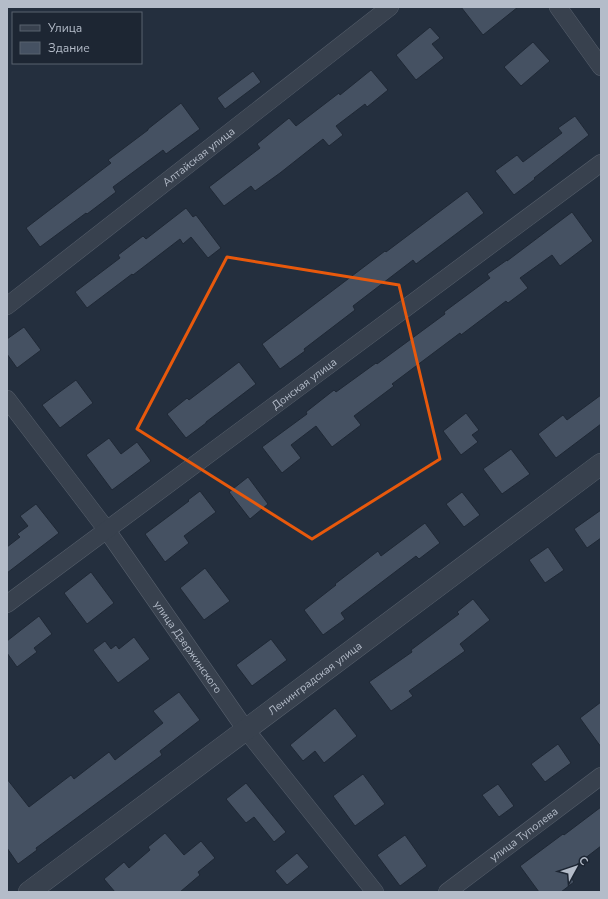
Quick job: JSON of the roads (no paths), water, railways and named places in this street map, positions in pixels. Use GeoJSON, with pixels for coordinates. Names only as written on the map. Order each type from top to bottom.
{"type":"FeatureCollection","features":[{"type":"Feature","properties":{"kind":"street","name":"Алтайская улица"},"geometry":{"type":"LineString","coordinates":[[7,306],[390,7]]}},
{"type":"Feature","properties":{"kind":"street"},"geometry":{"type":"LineString","coordinates":[[558,7],[601,67]]}},
{"type":"Feature","properties":{"kind":"street","name":"Донская улица"},"geometry":{"type":"LineString","coordinates":[[7,604],[106,529],[601,163]]}},
{"type":"Feature","properties":{"kind":"street","name":"улица Дзержинского"},"geometry":{"type":"LineString","coordinates":[[7,399],[106,529],[246,730],[375,892]]}},
{"type":"Feature","properties":{"kind":"street","name":"Ленинградская улица"},"geometry":{"type":"LineString","coordinates":[[30,892],[601,464]]}},
{"type":"Feature","properties":{"kind":"street","name":"улица Туполева"},"geometry":{"type":"LineString","coordinates":[[447,892],[601,776]]}}]}
